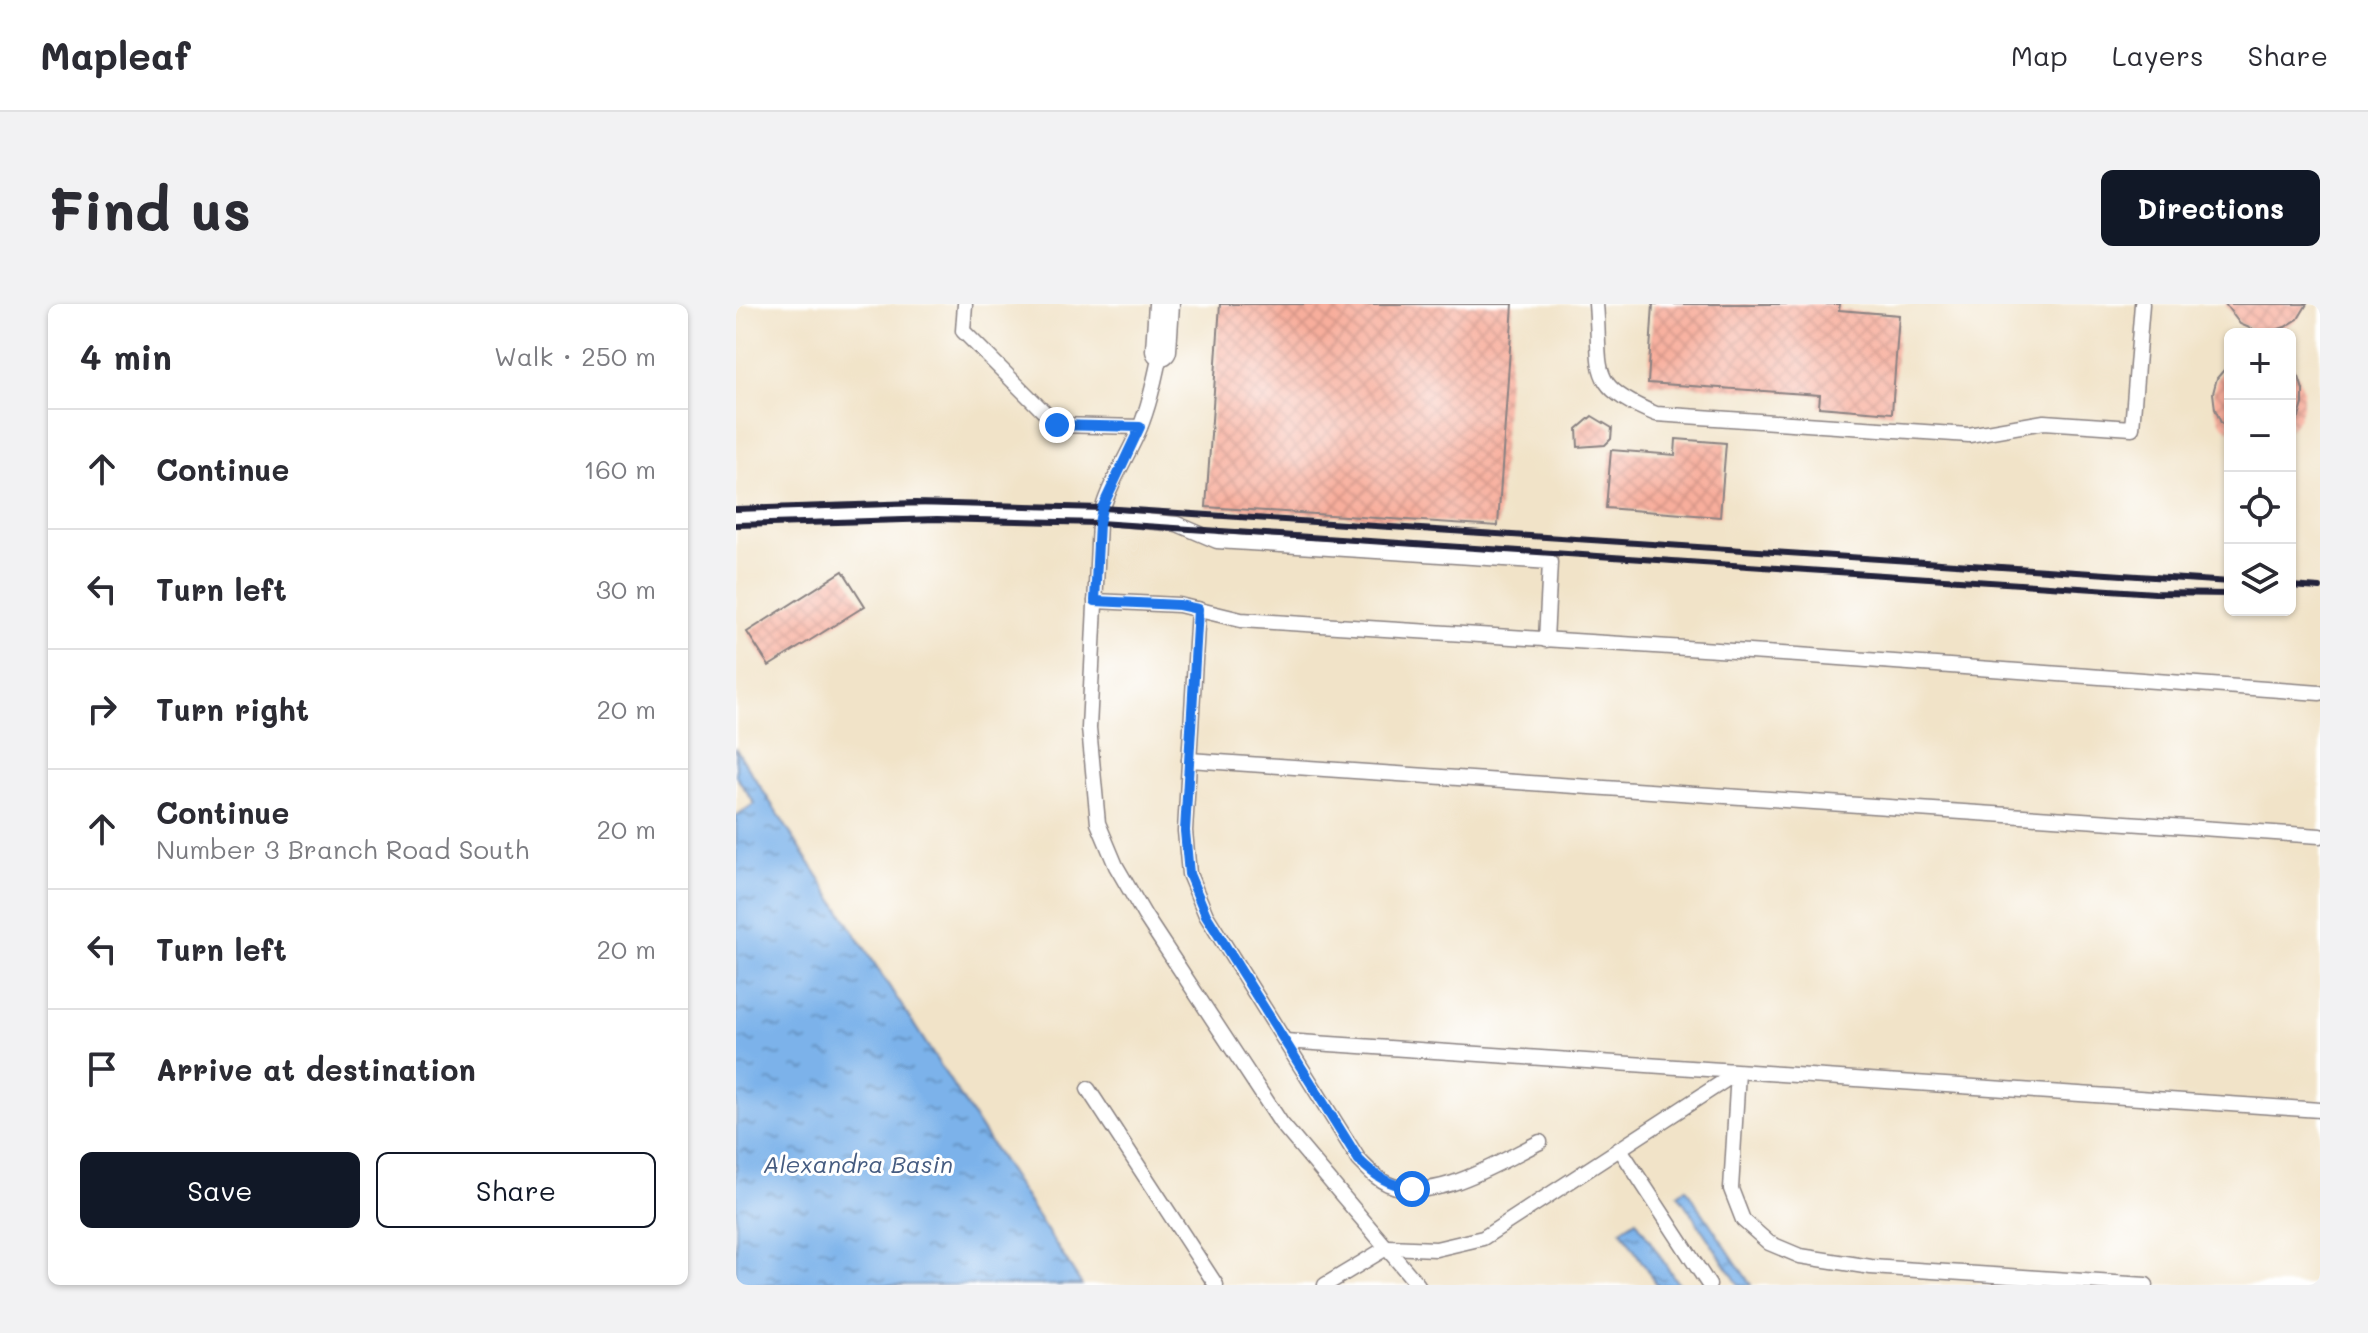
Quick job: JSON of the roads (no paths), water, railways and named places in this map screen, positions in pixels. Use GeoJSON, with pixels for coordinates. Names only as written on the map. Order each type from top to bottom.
{"type":"FeatureCollection","features":[{"type":"Feature","properties":{"kind":"street"},"geometry":{"type":"LineString","coordinates":[[1161,350],[1164,304]]}},
{"type":"Feature","properties":{"kind":"lane"},"geometry":{"type":"LineString","coordinates":[[965,304],[963,331],[1057,425],[1140,427]]}},
{"type":"Feature","properties":{"kind":"lane"},"geometry":{"type":"LineString","coordinates":[[1596,304],[1602,379],[1612,392],[1656,414],[1969,435],[2044,422],[2132,428],[2142,304]]}},
{"type":"Feature","properties":{"kind":"lane"},"geometry":{"type":"LineString","coordinates":[[1161,350],[1153,390],[1140,427],[1100,517],[1089,728],[1098,823],[1116,866],[1145,916],[1281,1123],[1418,1285]]}},
{"type":"Feature","properties":{"kind":"lane"},"geometry":{"type":"LineString","coordinates":[[736,518],[936,513],[1100,517],[1177,524],[1217,541],[1550,562],[1546,640]]}},
{"type":"Feature","properties":{"kind":"lane"},"geometry":{"type":"LineString","coordinates":[[1095,601],[1179,605],[1241,620],[2320,693]]}},
{"type":"Feature","properties":{"kind":"lane"},"geometry":{"type":"LineString","coordinates":[[1198,609],[1185,831],[1189,874],[1206,915],[1359,1160],[1389,1185],[1423,1188],[1461,1180],[1540,1142]]}},
{"type":"Feature","properties":{"kind":"lane"},"geometry":{"type":"LineString","coordinates":[[1189,760],[2320,836]]}},
{"type":"Feature","properties":{"kind":"lane"},"geometry":{"type":"LineString","coordinates":[[1285,1041],[2320,1110]]}},
{"type":"Feature","properties":{"kind":"lane"},"geometry":{"type":"LineString","coordinates":[[1325,1285],[1388,1247],[1436,1249],[1483,1238],[1738,1072]]}},
{"type":"Feature","properties":{"kind":"lane"},"geometry":{"type":"LineString","coordinates":[[1738,1072],[1731,1189],[1743,1220],[1769,1243],[1800,1256],[1871,1267],[2146,1285]]}},
{"type":"Feature","properties":{"kind":"lane"},"geometry":{"type":"LineString","coordinates":[[1088,1089],[1216,1285]]}},
{"type":"Feature","properties":{"kind":"lane"},"geometry":{"type":"LineString","coordinates":[[1620,1149],[1709,1285]]}},
{"type":"Feature","properties":{"kind":"water","name":"Alexandra Basin"},"geometry":{"type":"Polygon","coordinates":[[[736,749],[1082,1285],[736,1285],[736,816],[755,804],[736,776],[736,749]]]}},
{"type":"Feature","properties":{"kind":"water"},"geometry":{"type":"Polygon","coordinates":[[[1686,1188],[1751,1285],[1739,1285],[1678,1194],[1686,1188]]]}},
{"type":"Feature","properties":{"kind":"water"},"geometry":{"type":"Polygon","coordinates":[[[1636,1220],[1679,1285],[1657,1285],[1621,1230],[1636,1220]]]}},
{"type":"Feature","properties":{"kind":"railway"},"geometry":{"type":"LineString","coordinates":[[736,509],[915,503],[1102,508],[2224,582]]}},
{"type":"Feature","properties":{"kind":"railway"},"geometry":{"type":"LineString","coordinates":[[736,525],[937,519],[1099,523],[2155,593],[2224,594]]}},
{"type":"Feature","properties":{"kind":"railway"},"geometry":{"type":"LineString","coordinates":[[2296,586],[2320,588]]}}]}
